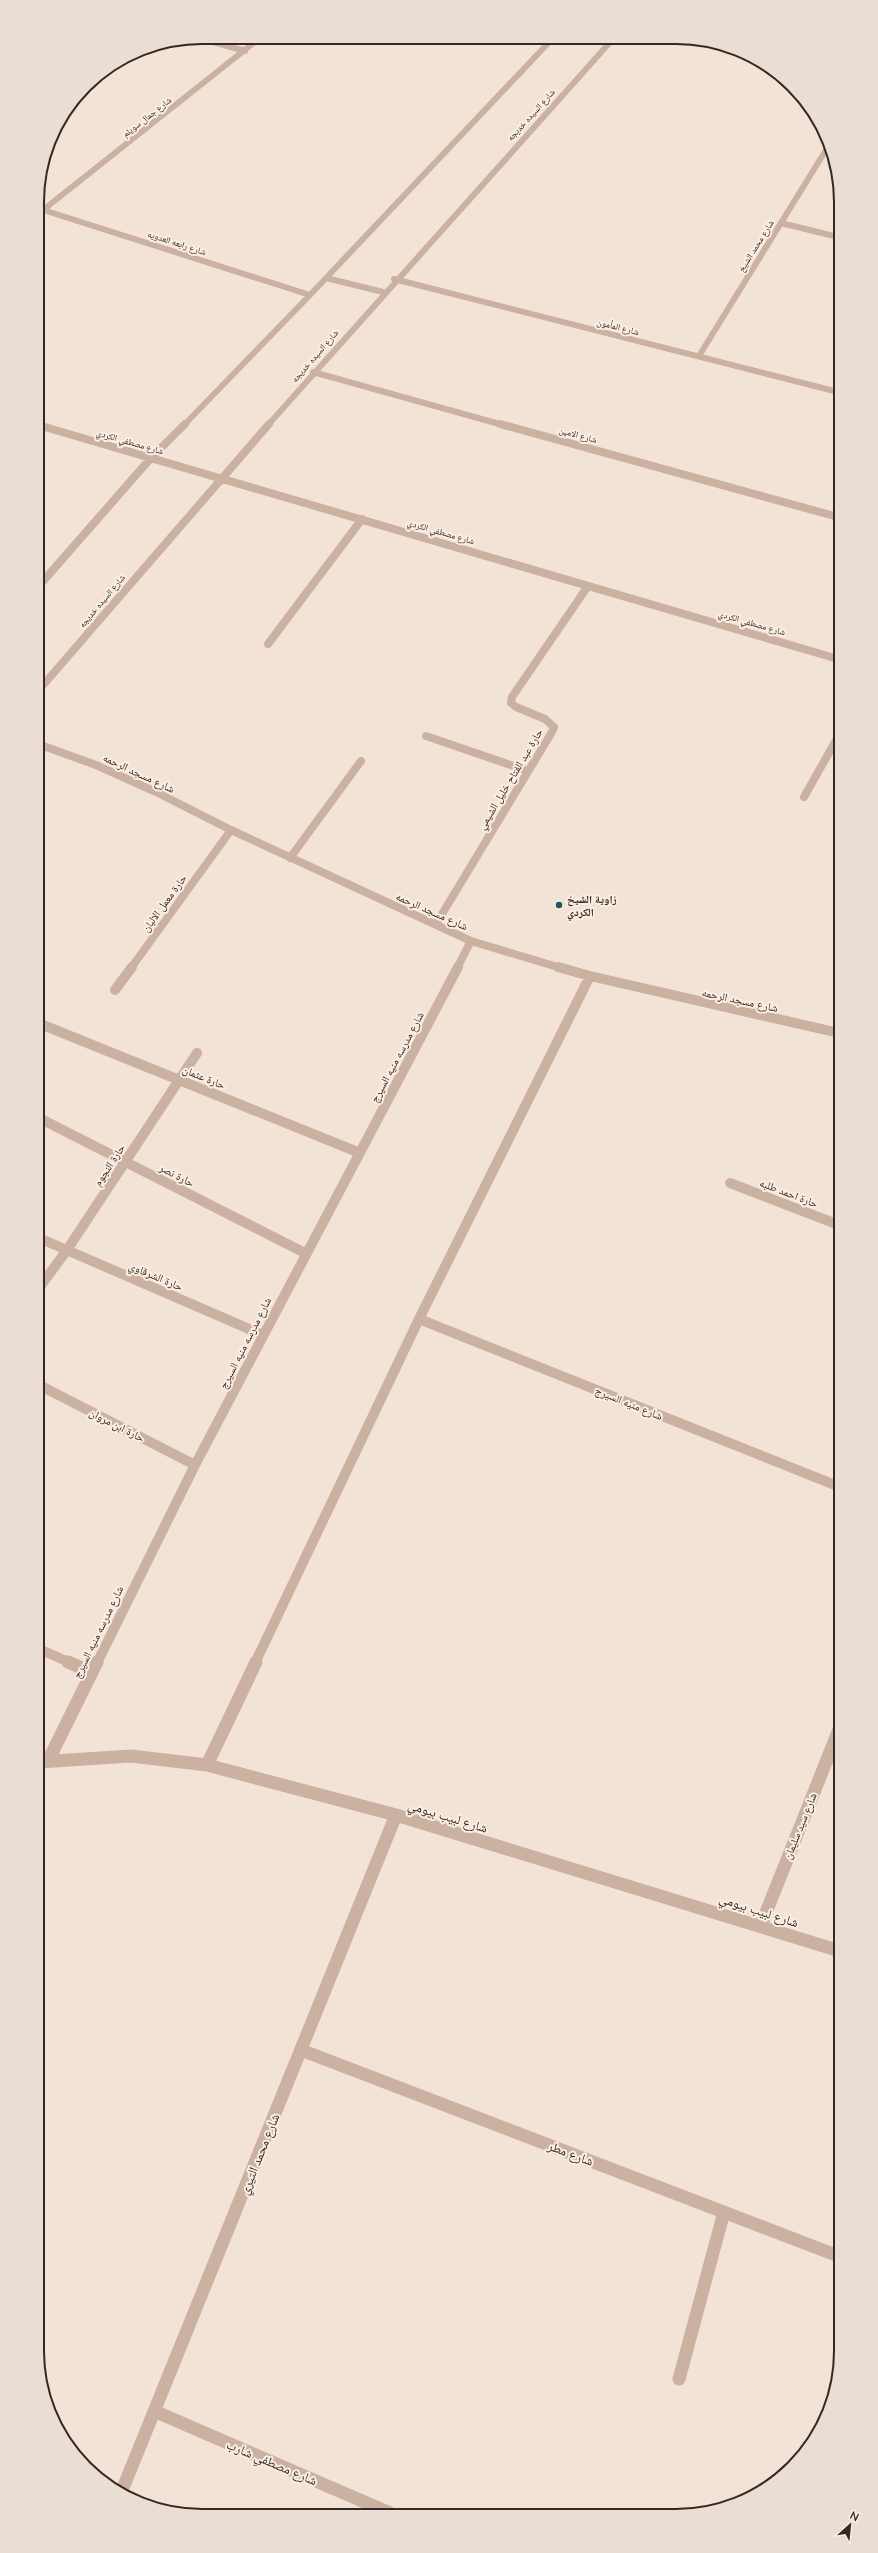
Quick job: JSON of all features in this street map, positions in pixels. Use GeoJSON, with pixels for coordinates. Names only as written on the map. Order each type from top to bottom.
{"type":"FeatureCollection","features":[{"type":"Feature","properties":{"kind":"street"},"geometry":{"type":"LineString","coordinates":[[220,44],[245,51]]}},
{"type":"Feature","properties":{"kind":"street","name":"شارع جمال سويلم"},"geometry":{"type":"LineString","coordinates":[[44,206],[253,44]]}},
{"type":"Feature","properties":{"kind":"street"},"geometry":{"type":"LineString","coordinates":[[44,580],[150,459],[310,295],[547,44]]}},
{"type":"Feature","properties":{"kind":"street","name":"شارع السيده خديجه"},"geometry":{"type":"LineString","coordinates":[[44,683],[219,478],[394,279],[608,44]]}},
{"type":"Feature","properties":{"kind":"street","name":"شارع محمد الشيخ"},"geometry":{"type":"LineString","coordinates":[[699,356],[826,150]]}},
{"type":"Feature","properties":{"kind":"street","name":"شارع رابعه العدويه"},"geometry":{"type":"LineString","coordinates":[[44,210],[310,295]]}},
{"type":"Feature","properties":{"kind":"street"},"geometry":{"type":"LineString","coordinates":[[781,223],[834,236]]}},
{"type":"Feature","properties":{"kind":"street"},"geometry":{"type":"LineString","coordinates":[[326,278],[383,292]]}},
{"type":"Feature","properties":{"kind":"street","name":"شارع المأمون"},"geometry":{"type":"LineString","coordinates":[[394,279],[834,391]]}},
{"type":"Feature","properties":{"kind":"street","name":"شارع الامين"},"geometry":{"type":"LineString","coordinates":[[312,372],[834,516]]}},
{"type":"Feature","properties":{"kind":"street","name":"شارع مصطفي الكردي"},"geometry":{"type":"LineString","coordinates":[[44,427],[834,658]]}},
{"type":"Feature","properties":{"kind":"street"},"geometry":{"type":"LineString","coordinates":[[268,644],[362,519]]}},
{"type":"Feature","properties":{"kind":"street","name":"حارة عبد الفتاح خليل الشيمي"},"geometry":{"type":"LineString","coordinates":[[436,924],[554,727],[549,721],[516,708],[511,703],[512,697],[588,586]]}},
{"type":"Feature","properties":{"kind":"street"},"geometry":{"type":"LineString","coordinates":[[426,736],[528,772]]}},
{"type":"Feature","properties":{"kind":"street"},"geometry":{"type":"LineString","coordinates":[[804,796],[834,741]]}},
{"type":"Feature","properties":{"kind":"street","name":"شارع مسجد الرحمه"},"geometry":{"type":"LineString","coordinates":[[44,746],[96,765],[290,858],[471,940],[590,976],[834,1032]]}},
{"type":"Feature","properties":{"kind":"street"},"geometry":{"type":"LineString","coordinates":[[290,858],[361,761]]}},
{"type":"Feature","properties":{"kind":"street","name":"حارة معمل الالبان"},"geometry":{"type":"LineString","coordinates":[[115,990],[231,830]]}},
{"type":"Feature","properties":{"kind":"street","name":"شارع مدرسه منيه السيرج"},"geometry":{"type":"LineString","coordinates":[[44,1762],[92,1672],[195,1466],[471,940]]}},
{"type":"Feature","properties":{"kind":"street"},"geometry":{"type":"LineString","coordinates":[[207,1765],[419,1319],[590,976]]}},
{"type":"Feature","properties":{"kind":"street","name":"حارة عثمان"},"geometry":{"type":"LineString","coordinates":[[44,1024],[360,1153]]}},
{"type":"Feature","properties":{"kind":"street","name":"حارة النجوم"},"geometry":{"type":"LineString","coordinates":[[44,1281],[67,1250],[197,1053]]}},
{"type":"Feature","properties":{"kind":"street","name":"حارة نصر"},"geometry":{"type":"LineString","coordinates":[[44,1121],[306,1253]]}},
{"type":"Feature","properties":{"kind":"street","name":"حارة احمد طلبه"},"geometry":{"type":"LineString","coordinates":[[730,1183],[834,1223]]}},
{"type":"Feature","properties":{"kind":"street","name":"حارة الشرقاوي"},"geometry":{"type":"LineString","coordinates":[[44,1240],[263,1336]]}},
{"type":"Feature","properties":{"kind":"street","name":"شارع منيه السيرج"},"geometry":{"type":"LineString","coordinates":[[419,1319],[834,1485]]}},
{"type":"Feature","properties":{"kind":"street","name":"حارة ابن مروان"},"geometry":{"type":"LineString","coordinates":[[44,1388],[195,1466]]}},
{"type":"Feature","properties":{"kind":"street"},"geometry":{"type":"LineString","coordinates":[[44,1651],[92,1672]]}},
{"type":"Feature","properties":{"kind":"street","name":"شارع سيد سليمان"},"geometry":{"type":"LineString","coordinates":[[761,1925],[834,1742]]}},
{"type":"Feature","properties":{"kind":"street","name":"شارع لبيب بيومي"},"geometry":{"type":"LineString","coordinates":[[44,1762],[131,1756],[207,1765],[396,1815],[761,1925],[834,1949]]}},
{"type":"Feature","properties":{"kind":"street","name":"شارع محمد التيري"},"geometry":{"type":"LineString","coordinates":[[123,2488],[396,1815]]}},
{"type":"Feature","properties":{"kind":"street","name":"شارع مطر"},"geometry":{"type":"LineString","coordinates":[[301,2050],[834,2255]]}},
{"type":"Feature","properties":{"kind":"street"},"geometry":{"type":"LineString","coordinates":[[679,2379],[724,2212]]}},
{"type":"Feature","properties":{"kind":"street","name":"شارع مصطفي شارب"},"geometry":{"type":"LineString","coordinates":[[154,2411],[381,2509]]}},
{"type":"Feature","properties":{"kind":"place","name":"زاوية الشيخ الكردي"},"geometry":{"type":"Point","coordinates":[559,905]}}]}
